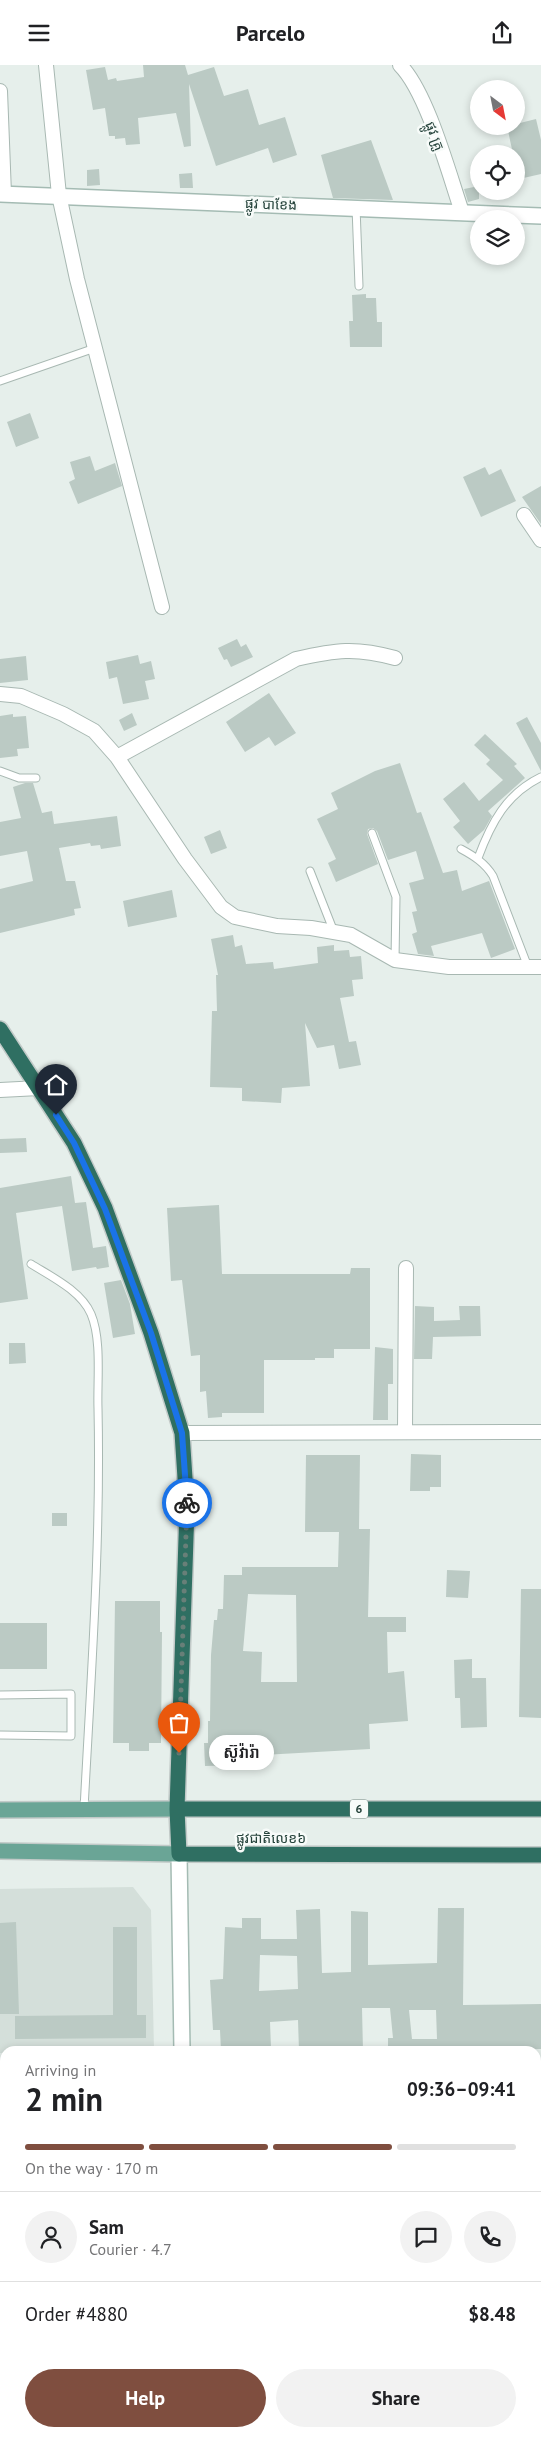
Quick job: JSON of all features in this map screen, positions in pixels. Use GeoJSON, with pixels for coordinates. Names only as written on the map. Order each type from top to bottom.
{"type":"FeatureCollection","features":[{"type":"Feature","properties":{"kind":"highway"},"geometry":{"type":"LineString","coordinates":[[0,1029],[74,1143],[105,1209],[151,1333],[182,1433],[187,1508],[177,1809],[179,1854]]}},
{"type":"Feature","properties":{"kind":"highway","name":"ផ្លូវជាតិលេខ៦"},"geometry":{"type":"LineString","coordinates":[[177,1809],[541,1809]]}},
{"type":"Feature","properties":{"kind":"highway","name":"ផ្លូវជាតិលេខ៦"},"geometry":{"type":"LineString","coordinates":[[179,1854],[541,1855]]}},
{"type":"Feature","properties":{"kind":"main road","name":"ផ្លូវជាតិលេខ៦"},"geometry":{"type":"LineString","coordinates":[[0,1810],[177,1809]]}},
{"type":"Feature","properties":{"kind":"main road","name":"ផ្លូវជាតិលេខ៦"},"geometry":{"type":"LineString","coordinates":[[0,1851],[179,1854]]}},
{"type":"Feature","properties":{"kind":"street"},"geometry":{"type":"LineString","coordinates":[[46,65],[59,195],[76,279],[162,607]]}},
{"type":"Feature","properties":{"kind":"street","name":"ផ្លូវ គ្រូ"},"geometry":{"type":"LineString","coordinates":[[400,65],[414,83],[435,133],[462,212]]}},
{"type":"Feature","properties":{"kind":"street"},"geometry":{"type":"LineString","coordinates":[[0,91],[2,194]]}},
{"type":"Feature","properties":{"kind":"street","name":"ផ្លូវ បាខែង"},"geometry":{"type":"LineString","coordinates":[[2,194],[541,215]]}},
{"type":"Feature","properties":{"kind":"street"},"geometry":{"type":"LineString","coordinates":[[524,515],[541,540]]}},
{"type":"Feature","properties":{"kind":"street"},"geometry":{"type":"LineString","coordinates":[[117,757],[296,659],[323,653],[357,650],[395,658]]}},
{"type":"Feature","properties":{"kind":"street"},"geometry":{"type":"LineString","coordinates":[[0,694],[22,696],[63,714],[94,731],[117,757],[185,859],[221,907],[235,917],[248,921],[351,935],[395,960],[449,967],[534,967]]}},
{"type":"Feature","properties":{"kind":"street"},"geometry":{"type":"LineString","coordinates":[[0,1090],[39,1088]]}},
{"type":"Feature","properties":{"kind":"street"},"geometry":{"type":"LineString","coordinates":[[405,1431],[406,1269]]}},
{"type":"Feature","properties":{"kind":"street"},"geometry":{"type":"LineString","coordinates":[[182,1433],[541,1432]]}},
{"type":"Feature","properties":{"kind":"street"},"geometry":{"type":"LineString","coordinates":[[179,1854],[182,2046]]}},
{"type":"Feature","properties":{"kind":"lane"},"geometry":{"type":"LineString","coordinates":[[356,207],[359,286]]}},
{"type":"Feature","properties":{"kind":"lane"},"geometry":{"type":"LineString","coordinates":[[0,381],[95,348]]}},
{"type":"Feature","properties":{"kind":"lane"},"geometry":{"type":"LineString","coordinates":[[0,771],[19,778],[36,778]]}},
{"type":"Feature","properties":{"kind":"lane"},"geometry":{"type":"LineString","coordinates":[[478,858],[488,833],[505,804],[522,787],[541,777]]}},
{"type":"Feature","properties":{"kind":"lane"},"geometry":{"type":"LineString","coordinates":[[372,833],[396,897],[395,960]]}},
{"type":"Feature","properties":{"kind":"lane"},"geometry":{"type":"LineString","coordinates":[[461,849],[478,858],[487,866],[534,967]]}},
{"type":"Feature","properties":{"kind":"lane"},"geometry":{"type":"LineString","coordinates":[[310,871],[334,932]]}},
{"type":"Feature","properties":{"kind":"lane"},"geometry":{"type":"LineString","coordinates":[[31,1264],[82,1300],[91,1314],[96,1331],[99,1438],[94,1625],[84,1809]]}},
{"type":"Feature","properties":{"kind":"lane"},"geometry":{"type":"LineString","coordinates":[[0,1695],[71,1694],[71,1736],[0,1735]]}},
{"type":"Feature","properties":{"kind":"shaded area"},"geometry":{"type":"Polygon","coordinates":[[[133,1887],[151,1910],[154,2046],[0,2046],[0,1889],[133,1887]]]}},
{"type":"Feature","properties":{"kind":"building"},"geometry":{"type":"Polygon","coordinates":[[[143,65],[185,65],[188,75],[214,67],[224,96],[248,89],[259,125],[285,117],[297,155],[273,163],[268,148],[216,166],[189,84],[191,146],[184,147],[176,113],[138,118],[140,144],[126,145],[125,138],[115,139],[115,136],[109,136],[105,108],[93,110],[86,70],[105,67],[108,80],[116,78],[117,81],[144,77],[143,65]]]}},
{"type":"Feature","properties":{"kind":"building"},"geometry":{"type":"Polygon","coordinates":[[[536,119],[541,140],[541,174],[525,178],[525,145],[511,145],[509,135],[525,135],[525,122],[536,119]]]}},
{"type":"Feature","properties":{"kind":"building"},"geometry":{"type":"Polygon","coordinates":[[[371,140],[393,200],[333,198],[321,155],[371,140]]]}},
{"type":"Feature","properties":{"kind":"building"},"geometry":{"type":"Polygon","coordinates":[[[99,169],[100,185],[87,186],[87,170],[99,169]]]}},
{"type":"Feature","properties":{"kind":"building"},"geometry":{"type":"Polygon","coordinates":[[[192,173],[193,188],[180,188],[179,174],[192,173]]]}},
{"type":"Feature","properties":{"kind":"building"},"geometry":{"type":"Polygon","coordinates":[[[470,188],[470,200],[475,200],[468,202],[464,189],[470,188]]]}},
{"type":"Feature","properties":{"kind":"building"},"geometry":{"type":"Polygon","coordinates":[[[366,294],[366,298],[376,298],[377,322],[382,322],[382,347],[350,347],[349,321],[353,321],[352,295],[366,294]]]}},
{"type":"Feature","properties":{"kind":"building"},"geometry":{"type":"Polygon","coordinates":[[[30,413],[39,438],[16,447],[7,422],[30,413]]]}},
{"type":"Feature","properties":{"kind":"building"},"geometry":{"type":"Polygon","coordinates":[[[90,456],[95,471],[115,463],[122,486],[78,504],[69,482],[75,479],[70,462],[90,456]]]}},
{"type":"Feature","properties":{"kind":"building"},"geometry":{"type":"Polygon","coordinates":[[[485,467],[489,475],[501,469],[516,501],[481,517],[463,477],[485,467]]]}},
{"type":"Feature","properties":{"kind":"building"},"geometry":{"type":"Polygon","coordinates":[[[541,486],[541,524],[522,497],[541,486]]]}},
{"type":"Feature","properties":{"kind":"building"},"geometry":{"type":"Polygon","coordinates":[[[237,639],[241,647],[246,644],[253,657],[231,667],[227,659],[224,660],[218,648],[237,639]]]}},
{"type":"Feature","properties":{"kind":"building"},"geometry":{"type":"Polygon","coordinates":[[[138,655],[140,664],[151,661],[155,679],[145,681],[149,699],[123,704],[117,677],[109,679],[106,662],[138,655]]]}},
{"type":"Feature","properties":{"kind":"building"},"geometry":{"type":"Polygon","coordinates":[[[26,656],[28,680],[0,683],[0,659],[26,656]]]}},
{"type":"Feature","properties":{"kind":"building"},"geometry":{"type":"Polygon","coordinates":[[[269,693],[296,733],[275,746],[269,737],[245,752],[226,722],[269,693]]]}},
{"type":"Feature","properties":{"kind":"building"},"geometry":{"type":"Polygon","coordinates":[[[132,713],[137,725],[124,731],[119,720],[132,713]]]}},
{"type":"Feature","properties":{"kind":"building"},"geometry":{"type":"Polygon","coordinates":[[[13,714],[13,717],[26,716],[29,748],[17,749],[18,756],[0,758],[0,716],[13,714]]]}},
{"type":"Feature","properties":{"kind":"building"},"geometry":{"type":"Polygon","coordinates":[[[527,717],[541,743],[541,771],[516,723],[527,717]]]}},
{"type":"Feature","properties":{"kind":"building"},"geometry":{"type":"Polygon","coordinates":[[[485,734],[517,764],[514,766],[525,778],[488,811],[492,816],[484,830],[468,844],[453,827],[460,821],[443,799],[464,782],[479,801],[503,780],[486,764],[490,760],[474,745],[485,734]]]}},
{"type":"Feature","properties":{"kind":"building"},"geometry":{"type":"Polygon","coordinates":[[[400,763],[417,813],[421,812],[443,873],[457,870],[462,891],[489,881],[515,949],[491,958],[482,933],[431,946],[434,956],[418,954],[412,934],[417,932],[412,912],[417,911],[409,883],[424,879],[416,851],[388,860],[377,831],[373,828],[368,829],[367,834],[378,864],[336,882],[328,863],[336,859],[317,819],[338,809],[331,793],[375,771],[400,763]]]}},
{"type":"Feature","properties":{"kind":"building"},"geometry":{"type":"Polygon","coordinates":[[[25,783],[33,783],[42,813],[52,811],[54,824],[117,816],[121,846],[101,849],[100,845],[91,846],[90,843],[59,848],[66,881],[75,881],[81,908],[74,909],[75,915],[0,933],[0,889],[33,881],[27,851],[0,856],[0,822],[21,818],[13,787],[25,783]]]}},
{"type":"Feature","properties":{"kind":"building"},"geometry":{"type":"Polygon","coordinates":[[[220,830],[227,848],[211,854],[204,837],[220,830]]]}},
{"type":"Feature","properties":{"kind":"building"},"geometry":{"type":"Polygon","coordinates":[[[172,890],[177,917],[128,927],[123,901],[172,890]]]}},
{"type":"Feature","properties":{"kind":"building"},"geometry":{"type":"Polygon","coordinates":[[[233,935],[235,947],[242,945],[246,964],[273,962],[274,969],[318,963],[317,947],[334,945],[334,951],[349,950],[350,957],[361,956],[363,979],[352,980],[354,996],[340,998],[349,1042],[356,1041],[361,1065],[339,1069],[334,1045],[317,1048],[305,1023],[310,1086],[282,1088],[281,1103],[242,1101],[242,1088],[210,1087],[212,1011],[217,1011],[216,975],[218,975],[211,939],[233,935]]]}},
{"type":"Feature","properties":{"kind":"building"},"geometry":{"type":"Polygon","coordinates":[[[26,1138],[27,1152],[0,1153],[0,1139],[26,1138]]]}},
{"type":"Feature","properties":{"kind":"building"},"geometry":{"type":"Polygon","coordinates":[[[71,1176],[75,1203],[86,1202],[93,1248],[106,1246],[109,1267],[72,1271],[62,1206],[16,1213],[28,1299],[0,1303],[0,1188],[71,1176]]]}},
{"type":"Feature","properties":{"kind":"building"},"geometry":{"type":"Polygon","coordinates":[[[219,1205],[222,1274],[350,1274],[351,1268],[370,1268],[370,1349],[334,1349],[334,1358],[315,1358],[315,1360],[264,1360],[264,1413],[222,1413],[222,1417],[208,1418],[206,1391],[200,1392],[200,1355],[191,1356],[182,1280],[171,1281],[167,1208],[219,1205]]]}},
{"type":"Feature","properties":{"kind":"building"},"geometry":{"type":"Polygon","coordinates":[[[121,1280],[130,1304],[135,1334],[113,1338],[104,1283],[121,1280]]]}},
{"type":"Feature","properties":{"kind":"building"},"geometry":{"type":"Polygon","coordinates":[[[415,1306],[434,1307],[434,1321],[460,1320],[459,1306],[480,1306],[481,1336],[433,1337],[432,1359],[414,1359],[415,1306]]]}},
{"type":"Feature","properties":{"kind":"building"},"geometry":{"type":"Polygon","coordinates":[[[9,1343],[25,1343],[26,1363],[9,1364],[9,1343]]]}},
{"type":"Feature","properties":{"kind":"building"},"geometry":{"type":"Polygon","coordinates":[[[375,1347],[393,1349],[393,1384],[388,1384],[388,1420],[373,1420],[375,1347]]]}},
{"type":"Feature","properties":{"kind":"building"},"geometry":{"type":"Polygon","coordinates":[[[411,1454],[441,1455],[441,1487],[430,1487],[430,1491],[410,1491],[411,1454]]]}},
{"type":"Feature","properties":{"kind":"building"},"geometry":{"type":"Polygon","coordinates":[[[306,1455],[360,1455],[359,1529],[370,1529],[368,1617],[406,1617],[406,1632],[387,1632],[388,1673],[404,1671],[408,1721],[369,1724],[370,1749],[245,1756],[245,1765],[205,1766],[204,1743],[208,1743],[208,1721],[210,1721],[211,1655],[214,1620],[217,1620],[218,1609],[223,1609],[224,1575],[242,1575],[242,1567],[338,1567],[339,1532],[305,1532],[306,1455]],[[248,1594],[243,1651],[262,1652],[261,1682],[297,1682],[296,1595],[248,1594]]]}},
{"type":"Feature","properties":{"kind":"building"},"geometry":{"type":"Polygon","coordinates":[[[52,1513],[67,1513],[67,1526],[52,1526],[52,1513]]]}},
{"type":"Feature","properties":{"kind":"building"},"geometry":{"type":"Polygon","coordinates":[[[447,1570],[470,1571],[468,1598],[446,1597],[447,1570]]]}},
{"type":"Feature","properties":{"kind":"building"},"geometry":{"type":"Polygon","coordinates":[[[521,1589],[541,1589],[541,1718],[519,1717],[521,1589]]]}},
{"type":"Feature","properties":{"kind":"building"},"geometry":{"type":"Polygon","coordinates":[[[115,1601],[160,1601],[160,1632],[162,1632],[161,1743],[149,1743],[149,1751],[129,1751],[129,1743],[113,1743],[115,1601]]]}},
{"type":"Feature","properties":{"kind":"building"},"geometry":{"type":"Polygon","coordinates":[[[0,1623],[47,1623],[47,1669],[0,1669],[0,1623]]]}},
{"type":"Feature","properties":{"kind":"building"},"geometry":{"type":"Polygon","coordinates":[[[472,1659],[472,1678],[486,1678],[487,1727],[461,1728],[460,1698],[455,1698],[454,1660],[472,1659]]]}},
{"type":"Feature","properties":{"kind":"building"},"geometry":{"type":"Polygon","coordinates":[[[438,1908],[464,1908],[463,2005],[541,2004],[541,2046],[388,2046],[388,2038],[393,2038],[390,2008],[362,2008],[363,2046],[299,2046],[298,2020],[270,2022],[271,2046],[221,2046],[220,2030],[213,2030],[210,1980],[223,1979],[225,1927],[242,1928],[242,1918],[261,1918],[261,1939],[297,1939],[296,1910],[320,1909],[322,1973],[351,1972],[351,1911],[368,1912],[368,1965],[437,1963],[438,1908]],[[260,1955],[259,1991],[298,1989],[297,1956],[260,1955]],[[409,2010],[412,2039],[437,2039],[436,2010],[409,2010]]]}},
{"type":"Feature","properties":{"kind":"building"},"geometry":{"type":"Polygon","coordinates":[[[16,1922],[19,2014],[0,2014],[0,1923],[16,1922]]]}},
{"type":"Feature","properties":{"kind":"building"},"geometry":{"type":"Polygon","coordinates":[[[113,1927],[137,1927],[137,2015],[146,2015],[146,2038],[15,2039],[15,2016],[113,2015],[113,1927]]]}},
{"type":"Feature","properties":{"kind":"way so far"},"geometry":{"type":"LineString","coordinates":[[179,1753],[187,1503]]}},
{"type":"Feature","properties":{"kind":"place","name":"ស៊ូវ៉ារ៉ា"},"geometry":{"type":"Point","coordinates":[179,1753]}},
{"type":"Feature","properties":{"kind":"route"},"geometry":{"type":"LineString","coordinates":[[56,1115],[74,1143],[105,1209],[151,1333],[182,1433],[187,1503]]}}]}
